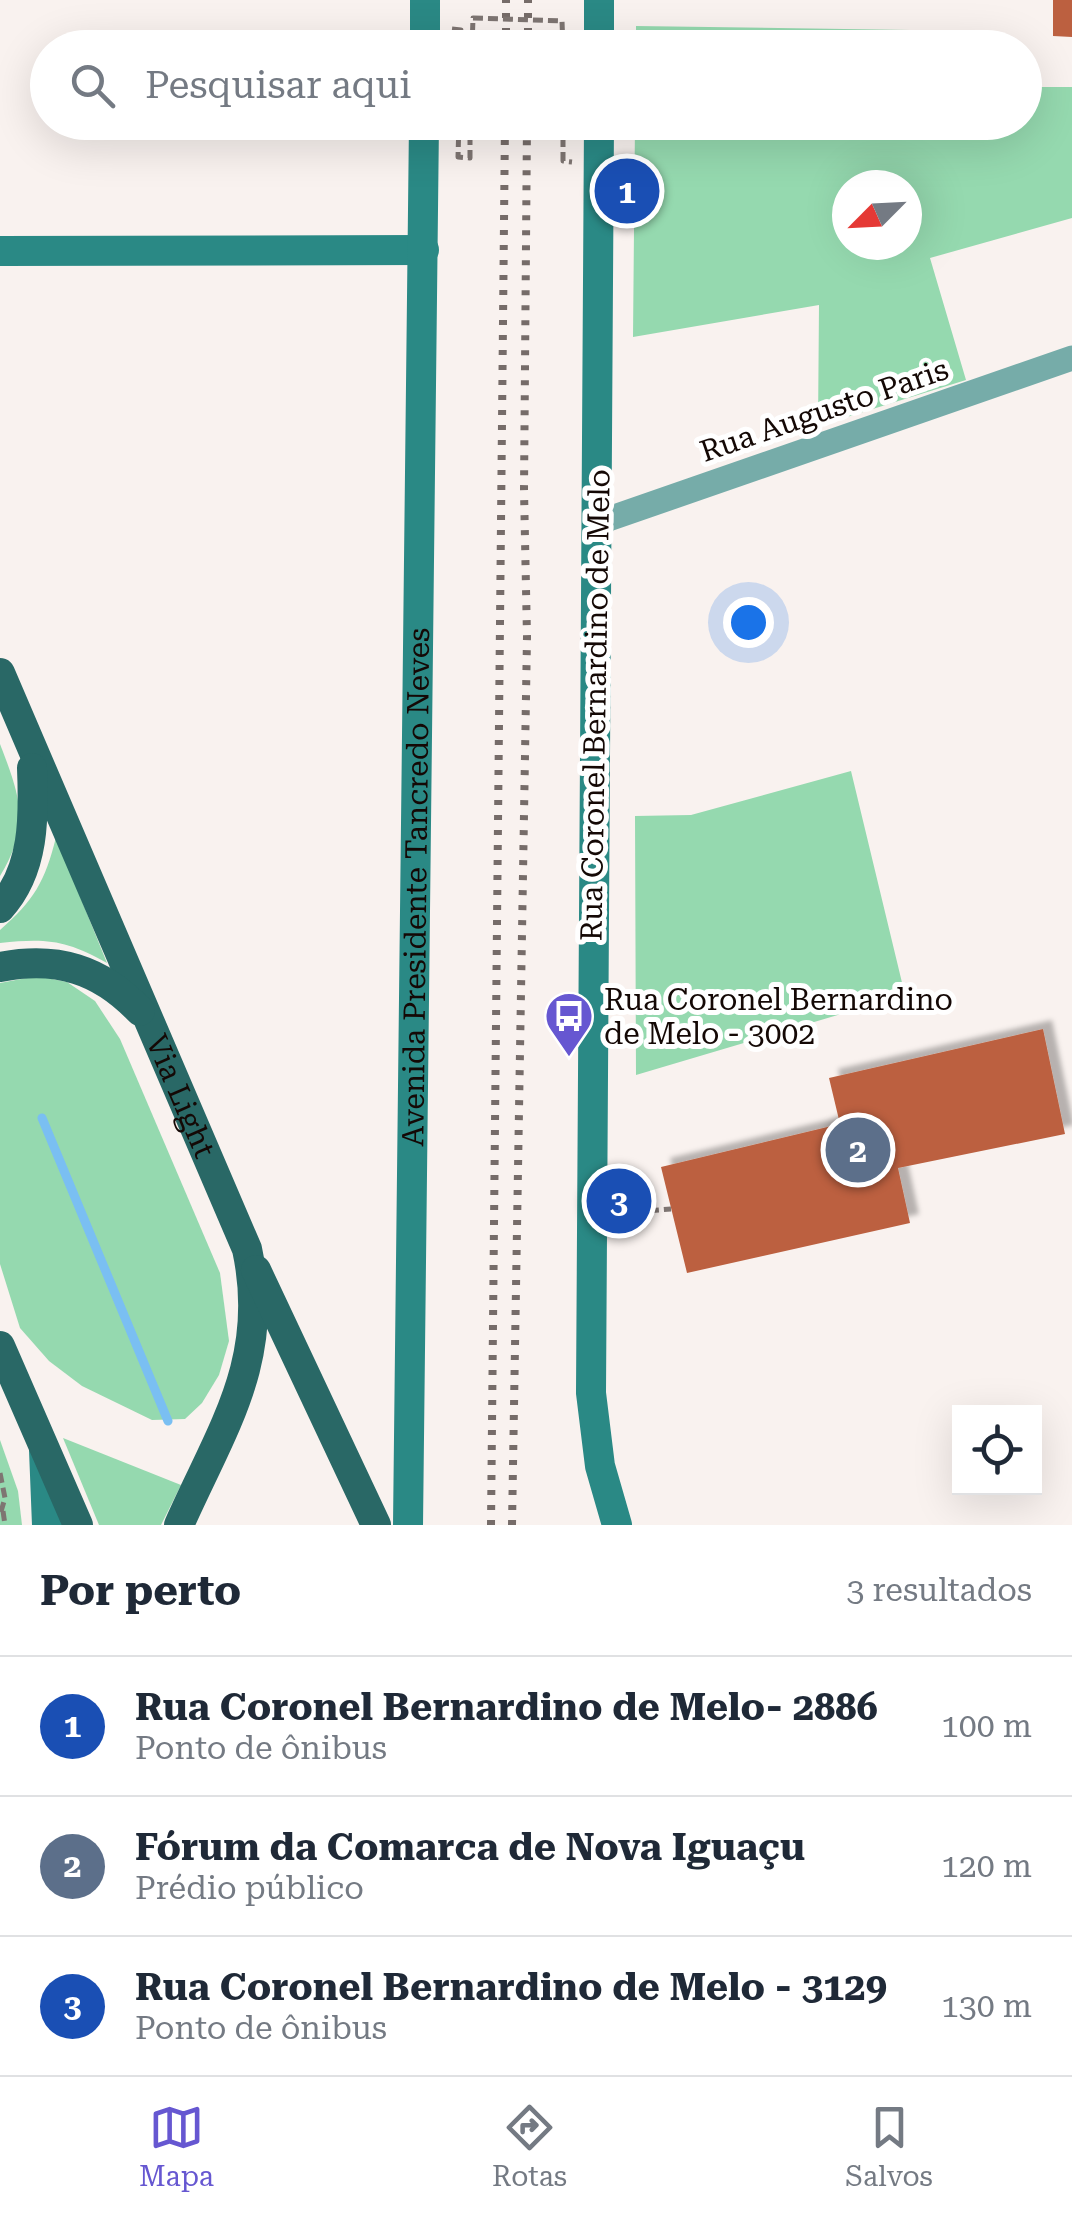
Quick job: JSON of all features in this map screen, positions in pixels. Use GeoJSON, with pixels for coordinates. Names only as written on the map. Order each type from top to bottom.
{"type":"FeatureCollection","features":[{"type":"Feature","properties":{"kind":"main road"},"geometry":{"type":"LineString","coordinates":[[425,0],[425,30]]}},
{"type":"Feature","properties":{"kind":"main road"},"geometry":{"type":"LineString","coordinates":[[599,0],[599,30]]}},
{"type":"Feature","properties":{"kind":"main road","name":"Avenida Presidente Tancredo Neves"},"geometry":{"type":"LineString","coordinates":[[408,1525],[424,140]]}},
{"type":"Feature","properties":{"kind":"main road","name":"Rua Coronel Bernardino de Melo"},"geometry":{"type":"LineString","coordinates":[[599,140],[591,1393],[600,1466],[617,1525]]}},
{"type":"Feature","properties":{"kind":"main road"},"geometry":{"type":"LineString","coordinates":[[0,251],[424,250]]}},
{"type":"Feature","properties":{"kind":"main road","name":"Via Light"},"geometry":{"type":"LineString","coordinates":[[0,672],[247,1249],[253,1290],[248,1365],[239,1395],[180,1525]]}},
{"type":"Feature","properties":{"kind":"main road"},"geometry":{"type":"LineString","coordinates":[[0,908],[18,882],[30,842],[32,750]]}},
{"type":"Feature","properties":{"kind":"main road"},"geometry":{"type":"LineString","coordinates":[[0,967],[44,962],[81,968],[122,992],[149,1020]]}},
{"type":"Feature","properties":{"kind":"main road"},"geometry":{"type":"LineString","coordinates":[[247,1249],[376,1525]]}},
{"type":"Feature","properties":{"kind":"main road"},"geometry":{"type":"LineString","coordinates":[[0,1346],[78,1525]]}},
{"type":"Feature","properties":{"kind":"main road"},"geometry":{"type":"LineString","coordinates":[[44,1447],[47,1525]]}},
{"type":"Feature","properties":{"kind":"street","name":"Rua Augusto Paris"},"geometry":{"type":"LineString","coordinates":[[597,523],[1072,358]]}},
{"type":"Feature","properties":{"kind":"path"},"geometry":{"type":"LineString","coordinates":[[473,30],[473,18],[562,21],[562,30]]}},
{"type":"Feature","properties":{"kind":"path"},"geometry":{"type":"LineString","coordinates":[[458,140],[458,158],[470,158],[470,140]]}},
{"type":"Feature","properties":{"kind":"path"},"geometry":{"type":"LineString","coordinates":[[592,1215],[671,1209]]}},
{"type":"Feature","properties":{"kind":"path"},"geometry":{"type":"LineString","coordinates":[[0,1473],[5,1488],[4,1525]]}},
{"type":"Feature","properties":{"kind":"green space"},"geometry":{"type":"Polygon","coordinates":[[[636,26],[910,30],[636,30],[636,26]]]}},
{"type":"Feature","properties":{"kind":"green space"},"geometry":{"type":"Polygon","coordinates":[[[1042,87],[1072,87],[1072,218],[930,258],[966,380],[818,426],[819,305],[633,337],[635,140],[1042,140],[1042,87]]]}},
{"type":"Feature","properties":{"kind":"green space"},"geometry":{"type":"Polygon","coordinates":[[[0,744],[17,795],[19,826],[0,876],[0,744]]]}},
{"type":"Feature","properties":{"kind":"green space"},"geometry":{"type":"Polygon","coordinates":[[[851,771],[905,995],[636,1075],[635,816],[691,815],[851,771]]]}},
{"type":"Feature","properties":{"kind":"green space"},"geometry":{"type":"Polygon","coordinates":[[[56,837],[107,963],[56,942],[0,943],[0,930],[22,909],[42,878],[56,837]]]}},
{"type":"Feature","properties":{"kind":"green space"},"geometry":{"type":"Polygon","coordinates":[[[37,976],[67,982],[95,1001],[120,1039],[220,1273],[229,1341],[219,1375],[202,1403],[185,1419],[152,1420],[82,1386],[49,1361],[20,1328],[0,1264],[0,983],[37,976]]]}},
{"type":"Feature","properties":{"kind":"green space"},"geometry":{"type":"Polygon","coordinates":[[[63,1438],[181,1485],[161,1525],[99,1525],[63,1438]]]}},
{"type":"Feature","properties":{"kind":"green space"},"geometry":{"type":"Polygon","coordinates":[[[0,1440],[18,1491],[22,1525],[0,1525],[0,1440]]]}},
{"type":"Feature","properties":{"kind":"building"},"geometry":{"type":"Polygon","coordinates":[[[1053,0],[1072,0],[1072,37],[1053,36],[1053,0]]]}},
{"type":"Feature","properties":{"kind":"building"},"geometry":{"type":"Polygon","coordinates":[[[1043,1029],[1065,1134],[898,1168],[910,1223],[687,1273],[661,1167],[840,1124],[829,1078],[1043,1029]]]}},
{"type":"Feature","properties":{"kind":"waterway"},"geometry":{"type":"LineString","coordinates":[[42,1118],[168,1421]]}},
{"type":"Feature","properties":{"kind":"railway"},"geometry":{"type":"LineString","coordinates":[[506,0],[506,30]]}},
{"type":"Feature","properties":{"kind":"railway"},"geometry":{"type":"LineString","coordinates":[[528,0],[528,30]]}},
{"type":"Feature","properties":{"kind":"railway"},"geometry":{"type":"LineString","coordinates":[[491,1525],[505,140]]}},
{"type":"Feature","properties":{"kind":"railway"},"geometry":{"type":"LineString","coordinates":[[512,1525],[527,637],[527,140]]}},
{"type":"Feature","properties":{"kind":"place","name":"Rua Coronel Bernardino de Melo- 2886"},"geometry":{"type":"Point","coordinates":[627,191]}},
{"type":"Feature","properties":{"kind":"place","name":"Rua Coronel Bernardino de Melo - 3002"},"geometry":{"type":"Point","coordinates":[569,1058]}},
{"type":"Feature","properties":{"kind":"place","name":"Fórum da Comarca de Nova Iguaçu"},"geometry":{"type":"Point","coordinates":[858,1150]}},
{"type":"Feature","properties":{"kind":"place","name":"Rua Coronel Bernardino de Melo - 3129"},"geometry":{"type":"Point","coordinates":[619,1201]}}]}
